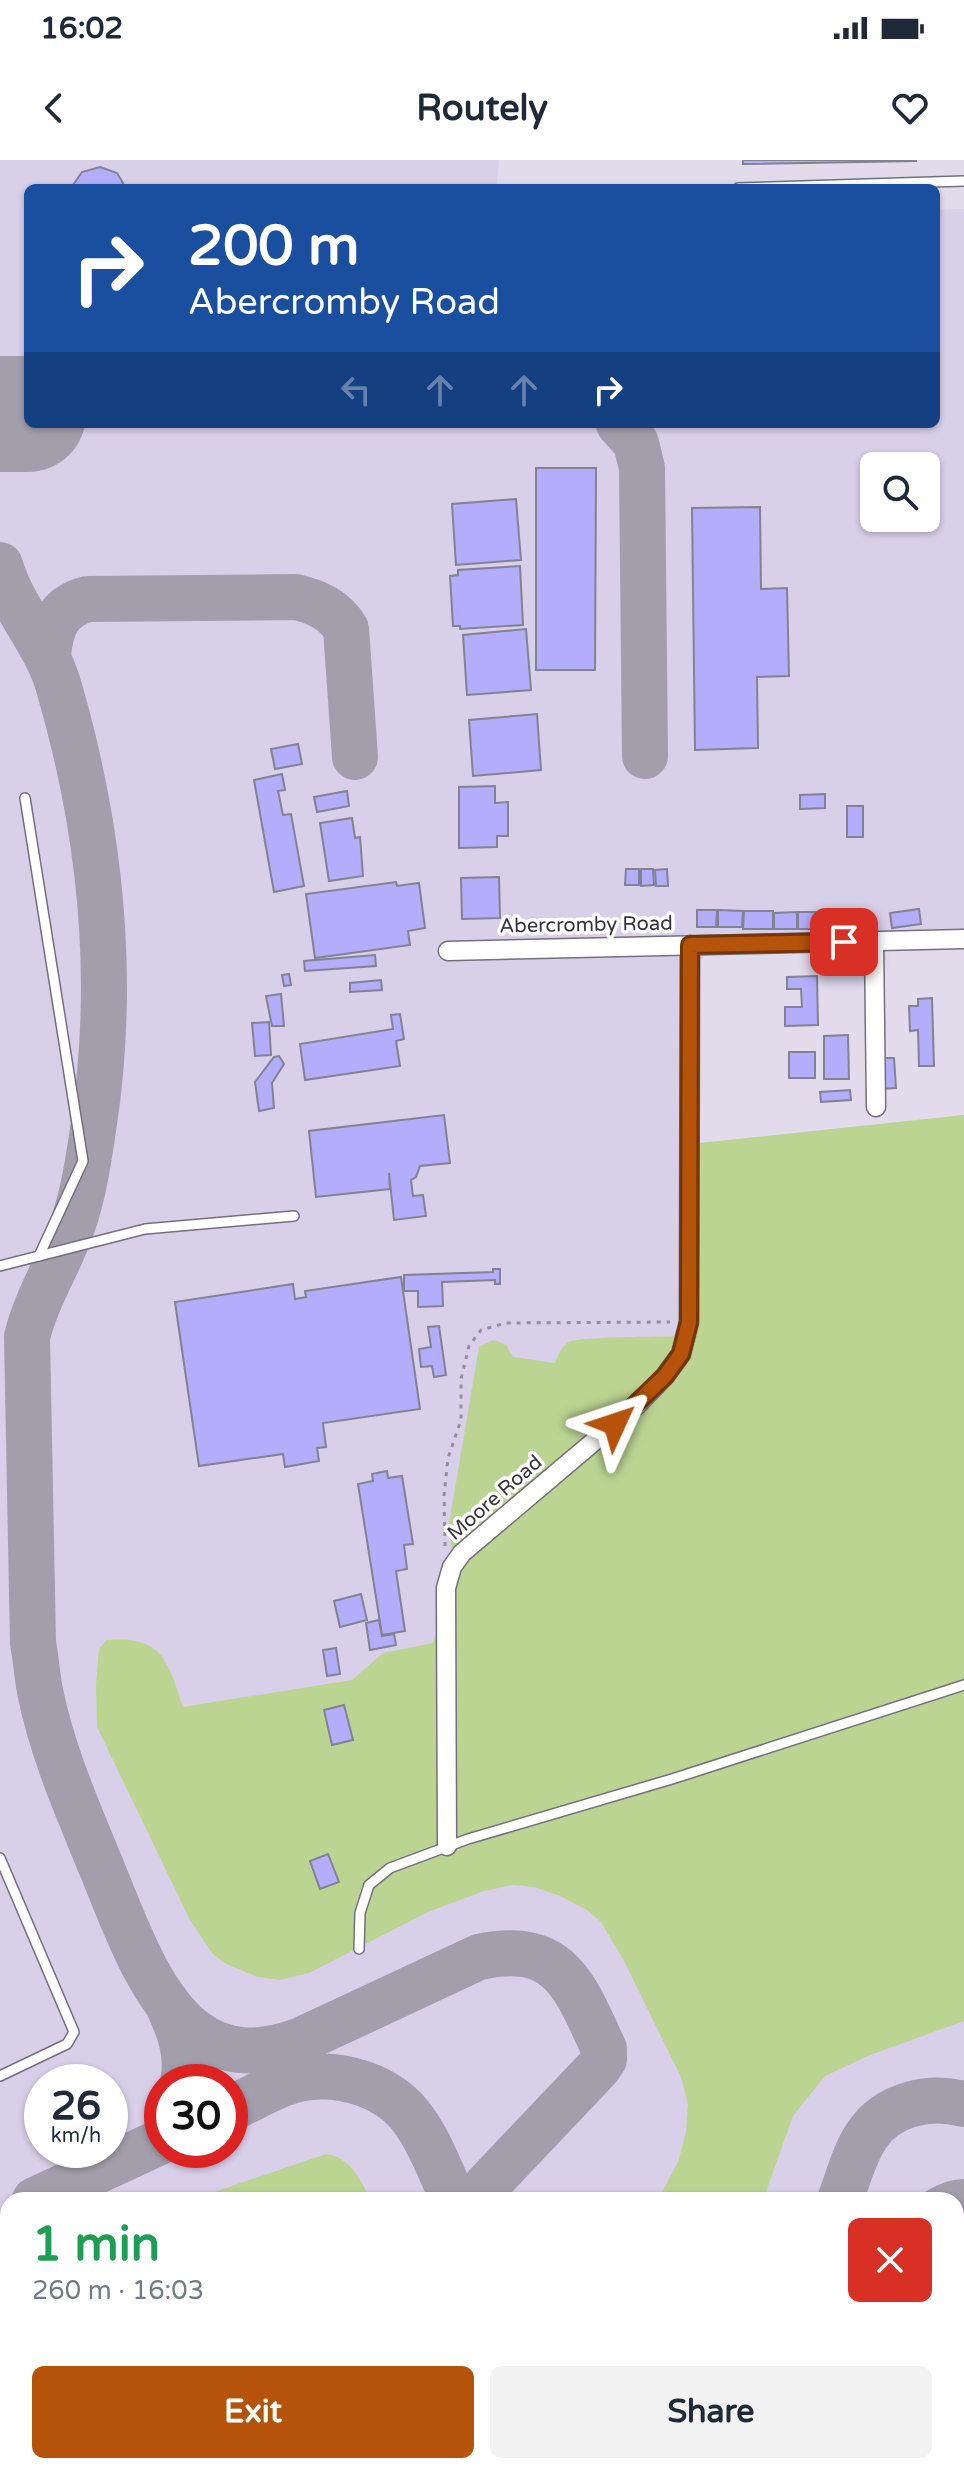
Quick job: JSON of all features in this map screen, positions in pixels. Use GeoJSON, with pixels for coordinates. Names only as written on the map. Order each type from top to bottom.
{"type":"FeatureCollection","features":[{"type":"Feature","properties":{"kind":"street","name":"Abercromby Road"},"geometry":{"type":"LineString","coordinates":[[448,951],[964,939]]}},
{"type":"Feature","properties":{"kind":"street"},"geometry":{"type":"LineString","coordinates":[[874,941],[876,1107]]}},
{"type":"Feature","properties":{"kind":"street","name":"Moore Road"},"geometry":{"type":"LineString","coordinates":[[447,1846],[446,1588],[452,1567],[462,1553],[637,1405],[681,1354],[689,1322],[690,945]]}},
{"type":"Feature","properties":{"kind":"lane"},"geometry":{"type":"LineString","coordinates":[[867,184],[964,181]]}},
{"type":"Feature","properties":{"kind":"lane"},"geometry":{"type":"LineString","coordinates":[[25,798],[83,1161],[39,1256]]}},
{"type":"Feature","properties":{"kind":"lane"},"geometry":{"type":"LineString","coordinates":[[0,1266],[145,1229],[294,1216]]}},
{"type":"Feature","properties":{"kind":"lane"},"geometry":{"type":"LineString","coordinates":[[359,1949],[360,1913],[369,1885],[390,1868],[447,1846],[672,1779],[964,1685]]}},
{"type":"Feature","properties":{"kind":"lane"},"geometry":{"type":"LineString","coordinates":[[0,1858],[74,2032],[67,2044],[0,2076]]}},
{"type":"Feature","properties":{"kind":"path"},"geometry":{"type":"LineString","coordinates":[[445,1557],[444,1495],[448,1458],[461,1420],[461,1379],[469,1346],[481,1330],[506,1323],[689,1322]]}},
{"type":"Feature","properties":{"kind":"shaded area"},"geometry":{"type":"Polygon","coordinates":[[[0,160],[499,160],[497,184],[24,184],[24,428],[940,428],[940,210],[964,209],[964,935],[719,954],[705,956],[698,961],[692,1144],[964,1115],[964,2192],[0,2192],[0,160]]]}},
{"type":"Feature","properties":{"kind":"green space"},"geometry":{"type":"Polygon","coordinates":[[[964,1115],[964,2021],[870,2055],[825,2076],[793,2116],[766,2192],[661,2192],[678,2162],[686,2132],[688,2105],[681,2077],[623,1959],[601,1922],[587,1910],[534,1887],[513,1885],[484,1891],[428,1912],[309,1973],[280,1980],[258,1977],[224,1963],[212,1953],[190,1920],[97,1727],[99,1649],[107,1640],[140,1642],[152,1647],[167,1665],[183,1707],[352,1680],[383,1653],[433,1643],[446,1588],[462,1553],[451,1547],[449,1524],[479,1347],[494,1340],[506,1345],[513,1357],[555,1363],[564,1346],[576,1340],[685,1336],[691,1144],[964,1115]]]}},
{"type":"Feature","properties":{"kind":"green space"},"geometry":{"type":"Polygon","coordinates":[[[326,2154],[348,2165],[367,2192],[214,2192],[326,2154]]]}},
{"type":"Feature","properties":{"kind":"building"},"geometry":{"type":"Polygon","coordinates":[[[743,160],[916,160],[916,161],[743,164],[743,160]]]}},
{"type":"Feature","properties":{"kind":"building"},"geometry":{"type":"Polygon","coordinates":[[[100,167],[117,173],[124,184],[74,184],[82,172],[100,167]]]}},
{"type":"Feature","properties":{"kind":"building"},"geometry":{"type":"Polygon","coordinates":[[[536,468],[596,468],[595,670],[536,670],[536,468]]]}},
{"type":"Feature","properties":{"kind":"building"},"geometry":{"type":"Polygon","coordinates":[[[516,499],[521,560],[456,565],[452,504],[516,499]]]}},
{"type":"Feature","properties":{"kind":"building"},"geometry":{"type":"Polygon","coordinates":[[[760,507],[761,589],[787,588],[789,676],[757,677],[758,748],[695,750],[692,508],[760,507]]]}},
{"type":"Feature","properties":{"kind":"building"},"geometry":{"type":"Polygon","coordinates":[[[520,566],[523,625],[460,629],[460,626],[453,626],[450,576],[458,575],[458,570],[520,566]]]}},
{"type":"Feature","properties":{"kind":"building"},"geometry":{"type":"Polygon","coordinates":[[[526,629],[531,690],[467,695],[463,635],[526,629]]]}},
{"type":"Feature","properties":{"kind":"building"},"geometry":{"type":"Polygon","coordinates":[[[537,714],[541,770],[473,776],[469,720],[537,714]]]}},
{"type":"Feature","properties":{"kind":"building"},"geometry":{"type":"Polygon","coordinates":[[[298,744],[302,764],[275,769],[271,749],[298,744]]]}},
{"type":"Feature","properties":{"kind":"building"},"geometry":{"type":"Polygon","coordinates":[[[282,774],[285,790],[278,791],[283,815],[291,814],[304,886],[274,892],[254,780],[282,774]]]}},
{"type":"Feature","properties":{"kind":"building"},"geometry":{"type":"Polygon","coordinates":[[[495,786],[495,803],[508,802],[508,836],[497,836],[497,847],[459,848],[459,787],[495,786]]]}},
{"type":"Feature","properties":{"kind":"building"},"geometry":{"type":"Polygon","coordinates":[[[347,791],[349,806],[317,812],[314,797],[347,791]]]}},
{"type":"Feature","properties":{"kind":"building"},"geometry":{"type":"Polygon","coordinates":[[[825,794],[825,808],[800,809],[800,795],[825,794]]]}},
{"type":"Feature","properties":{"kind":"building"},"geometry":{"type":"Polygon","coordinates":[[[847,806],[863,806],[863,837],[847,837],[847,806]]]}},
{"type":"Feature","properties":{"kind":"building"},"geometry":{"type":"Polygon","coordinates":[[[352,818],[355,838],[360,837],[363,876],[329,881],[320,823],[352,818]]]}},
{"type":"Feature","properties":{"kind":"building"},"geometry":{"type":"Polygon","coordinates":[[[626,869],[639,869],[639,885],[625,885],[626,869]]]}},
{"type":"Feature","properties":{"kind":"building"},"geometry":{"type":"Polygon","coordinates":[[[641,869],[653,869],[654,885],[641,886],[641,869]]]}},
{"type":"Feature","properties":{"kind":"building"},"geometry":{"type":"Polygon","coordinates":[[[667,869],[668,886],[656,886],[655,870],[667,869]]]}},
{"type":"Feature","properties":{"kind":"building"},"geometry":{"type":"Polygon","coordinates":[[[499,877],[500,918],[462,919],[461,878],[499,877]]]}},
{"type":"Feature","properties":{"kind":"building"},"geometry":{"type":"Polygon","coordinates":[[[396,882],[397,886],[419,883],[425,928],[408,931],[410,945],[315,958],[306,894],[396,882]]]}},
{"type":"Feature","properties":{"kind":"building"},"geometry":{"type":"Polygon","coordinates":[[[919,909],[921,924],[892,928],[890,913],[919,909]]]}},
{"type":"Feature","properties":{"kind":"building"},"geometry":{"type":"Polygon","coordinates":[[[697,910],[717,910],[716,927],[697,927],[697,910]]]}},
{"type":"Feature","properties":{"kind":"building"},"geometry":{"type":"Polygon","coordinates":[[[718,910],[743,911],[742,927],[718,927],[718,910]]]}},
{"type":"Feature","properties":{"kind":"building"},"geometry":{"type":"Polygon","coordinates":[[[744,911],[773,911],[773,929],[743,929],[744,911]]]}},
{"type":"Feature","properties":{"kind":"building"},"geometry":{"type":"Polygon","coordinates":[[[797,912],[797,929],[774,929],[774,913],[797,912]]]}},
{"type":"Feature","properties":{"kind":"building"},"geometry":{"type":"Polygon","coordinates":[[[798,912],[818,912],[818,929],[798,929],[798,912]]]}},
{"type":"Feature","properties":{"kind":"building"},"geometry":{"type":"Polygon","coordinates":[[[375,955],[376,966],[305,971],[304,961],[375,955]]]}},
{"type":"Feature","properties":{"kind":"building"},"geometry":{"type":"Polygon","coordinates":[[[289,974],[291,985],[284,986],[282,975],[289,974]]]}},
{"type":"Feature","properties":{"kind":"building"},"geometry":{"type":"Polygon","coordinates":[[[817,976],[818,1025],[785,1026],[785,1007],[802,1007],[801,989],[787,989],[787,977],[817,976]]]}},
{"type":"Feature","properties":{"kind":"building"},"geometry":{"type":"Polygon","coordinates":[[[381,980],[382,990],[350,992],[350,983],[381,980]]]}},
{"type":"Feature","properties":{"kind":"building"},"geometry":{"type":"Polygon","coordinates":[[[281,994],[284,1026],[272,1026],[266,996],[281,994]]]}},
{"type":"Feature","properties":{"kind":"building"},"geometry":{"type":"Polygon","coordinates":[[[932,998],[934,1066],[919,1066],[918,1030],[910,1031],[909,1006],[918,1006],[918,999],[932,998]]]}},
{"type":"Feature","properties":{"kind":"building"},"geometry":{"type":"Polygon","coordinates":[[[400,1014],[404,1039],[396,1041],[400,1066],[305,1080],[300,1044],[393,1029],[391,1015],[400,1014]]]}},
{"type":"Feature","properties":{"kind":"building"},"geometry":{"type":"Polygon","coordinates":[[[269,1022],[271,1055],[255,1056],[252,1023],[269,1022]]]}},
{"type":"Feature","properties":{"kind":"building"},"geometry":{"type":"Polygon","coordinates":[[[848,1035],[849,1079],[824,1079],[824,1036],[848,1035]]]}},
{"type":"Feature","properties":{"kind":"building"},"geometry":{"type":"Polygon","coordinates":[[[789,1052],[815,1052],[815,1078],[789,1078],[789,1052]]]}},
{"type":"Feature","properties":{"kind":"building"},"geometry":{"type":"Polygon","coordinates":[[[279,1056],[284,1064],[272,1083],[274,1108],[259,1111],[255,1082],[274,1057],[279,1056]]]}},
{"type":"Feature","properties":{"kind":"building"},"geometry":{"type":"Polygon","coordinates":[[[880,1058],[894,1058],[896,1088],[882,1089],[880,1058]]]}},
{"type":"Feature","properties":{"kind":"building"},"geometry":{"type":"Polygon","coordinates":[[[850,1090],[851,1100],[821,1102],[820,1092],[850,1090]]]}},
{"type":"Feature","properties":{"kind":"building"},"geometry":{"type":"Polygon","coordinates":[[[444,1115],[450,1163],[420,1166],[416,1177],[411,1180],[413,1196],[423,1195],[426,1216],[394,1220],[389,1173],[390,1189],[316,1197],[309,1131],[444,1115]]]}},
{"type":"Feature","properties":{"kind":"building"},"geometry":{"type":"Polygon","coordinates":[[[493,1269],[500,1269],[500,1284],[495,1284],[495,1280],[442,1282],[443,1306],[418,1307],[418,1291],[404,1291],[404,1275],[493,1272],[493,1269]]]}},
{"type":"Feature","properties":{"kind":"building"},"geometry":{"type":"Polygon","coordinates":[[[401,1277],[420,1409],[323,1423],[326,1447],[317,1448],[319,1461],[285,1467],[283,1454],[199,1466],[175,1302],[293,1284],[295,1299],[306,1297],[305,1291],[401,1277]]]}},
{"type":"Feature","properties":{"kind":"building"},"geometry":{"type":"Polygon","coordinates":[[[439,1326],[446,1375],[434,1377],[432,1366],[421,1367],[419,1349],[431,1347],[428,1327],[439,1326]]]}},
{"type":"Feature","properties":{"kind":"building"},"geometry":{"type":"Polygon","coordinates":[[[387,1471],[388,1478],[402,1476],[413,1544],[404,1545],[407,1569],[396,1571],[405,1631],[382,1635],[358,1484],[373,1481],[372,1474],[387,1471]]]}},
{"type":"Feature","properties":{"kind":"building"},"geometry":{"type":"Polygon","coordinates":[[[361,1594],[367,1620],[340,1627],[334,1601],[361,1594]]]}},
{"type":"Feature","properties":{"kind":"building"},"geometry":{"type":"Polygon","coordinates":[[[379,1620],[382,1636],[394,1634],[396,1645],[370,1650],[366,1623],[379,1620]]]}},
{"type":"Feature","properties":{"kind":"building"},"geometry":{"type":"Polygon","coordinates":[[[336,1648],[340,1674],[327,1676],[323,1650],[336,1648]]]}},
{"type":"Feature","properties":{"kind":"building"},"geometry":{"type":"Polygon","coordinates":[[[344,1705],[353,1740],[332,1745],[324,1710],[344,1705]]]}},
{"type":"Feature","properties":{"kind":"building"},"geometry":{"type":"Polygon","coordinates":[[[328,1854],[339,1882],[320,1889],[310,1861],[328,1854]]]}},
{"type":"Feature","properties":{"kind":"taxiway"},"geometry":{"type":"LineString","coordinates":[[0,445],[24,428]]}},
{"type":"Feature","properties":{"kind":"taxiway"},"geometry":{"type":"LineString","coordinates":[[623,428],[636,443],[642,468],[645,756]]}},
{"type":"Feature","properties":{"kind":"taxiway"},"geometry":{"type":"LineString","coordinates":[[0,565],[12,596],[52,668],[73,738],[94,847],[103,957],[104,1012],[100,1068],[86,1174],[73,1224],[27,1337],[33,1643],[51,1735],[74,1800],[138,1954],[163,1998],[178,2017],[207,2040],[245,2050],[272,2048],[299,2041],[479,1957],[507,1953],[529,1955],[547,1962],[561,1973],[584,2006],[604,2049],[604,2059],[483,2192]]}},
{"type":"Feature","properties":{"kind":"taxiway"},"geometry":{"type":"LineString","coordinates":[[48,657],[58,620],[69,607],[88,599],[296,597],[311,601],[331,612],[346,629],[355,757]]}},
{"type":"Feature","properties":{"kind":"taxiway"},"geometry":{"type":"LineString","coordinates":[[167,2003],[182,2041],[185,2064]]}},
{"type":"Feature","properties":{"kind":"taxiway"},"geometry":{"type":"LineString","coordinates":[[248,2100],[289,2081],[314,2077],[347,2079],[379,2090],[405,2109],[415,2122],[450,2192]]}},
{"type":"Feature","properties":{"kind":"taxiway"},"geometry":{"type":"LineString","coordinates":[[843,2192],[862,2142],[886,2116],[910,2104],[937,2101],[964,2104]]}},
{"type":"Feature","properties":{"kind":"taxiway"},"geometry":{"type":"LineString","coordinates":[[52,2192],[144,2149]]}},
{"type":"Feature","properties":{"kind":"runway"},"geometry":{"type":"LineString","coordinates":[[0,414],[24,414]]}},
{"type":"Feature","properties":{"kind":"route"},"geometry":{"type":"LineString","coordinates":[[615,1424],[665,1376],[681,1354],[689,1322],[690,945],[844,942]]}}]}
